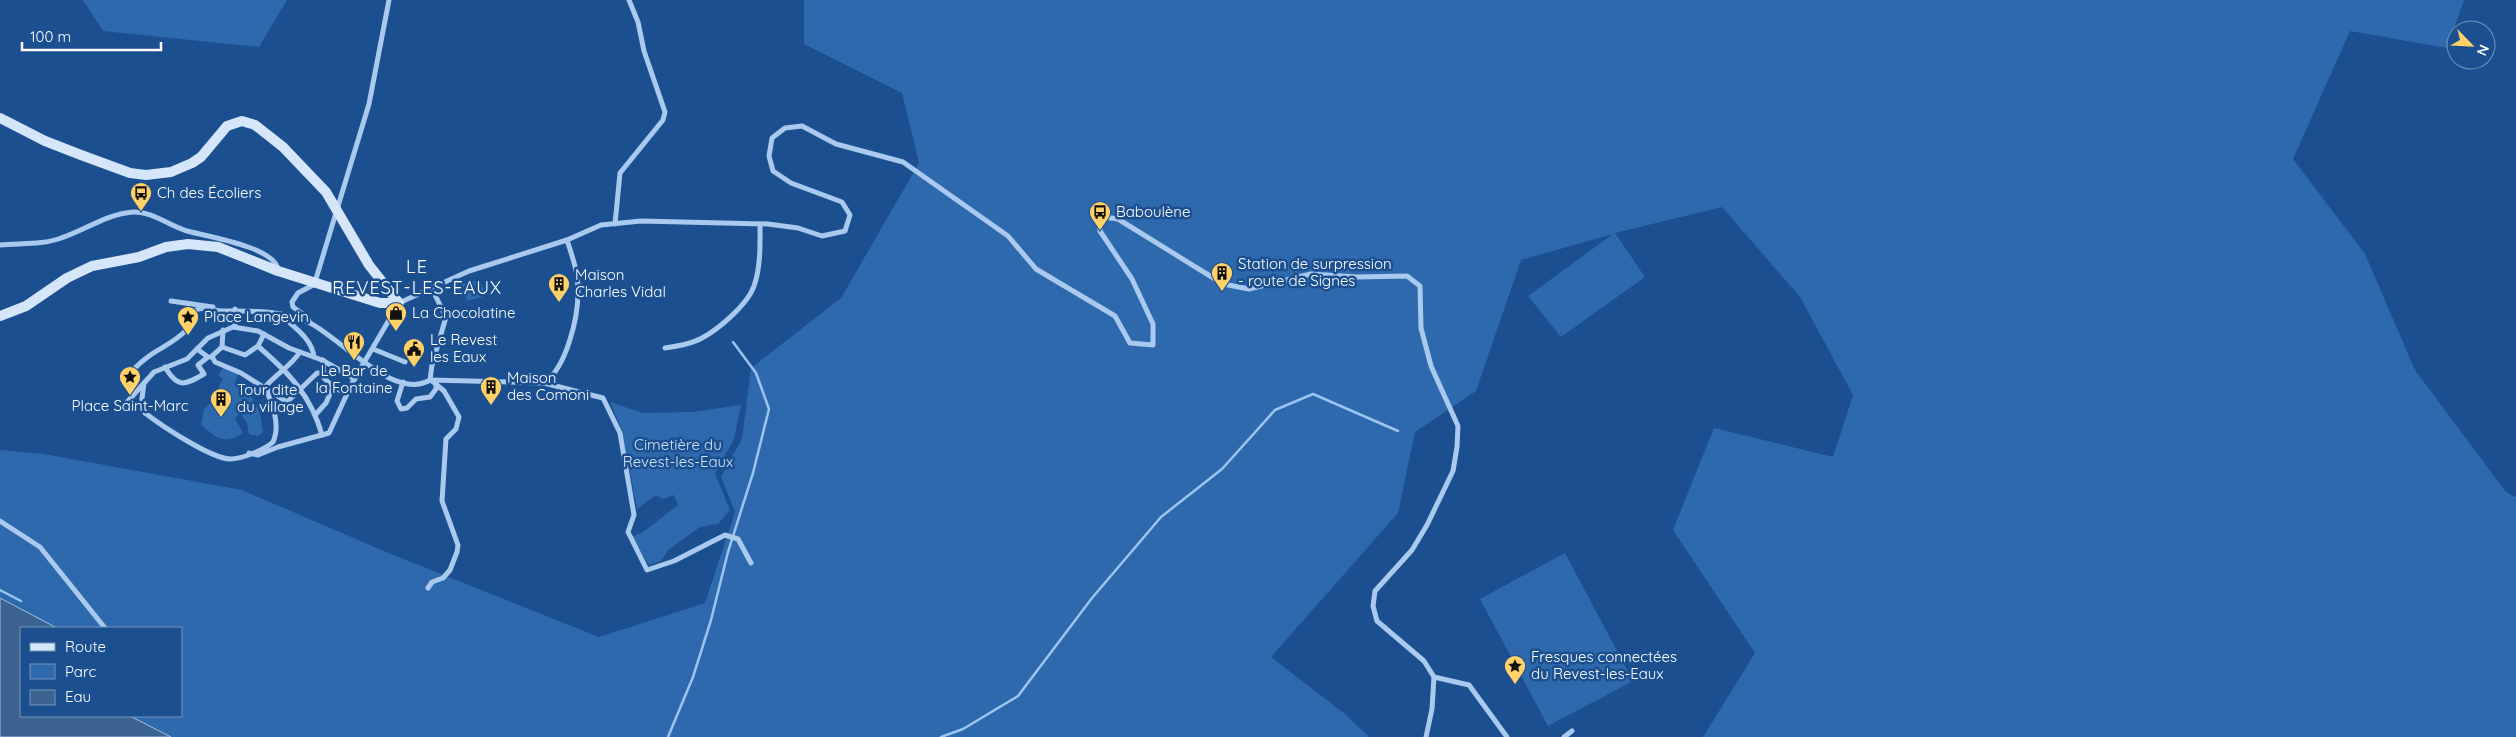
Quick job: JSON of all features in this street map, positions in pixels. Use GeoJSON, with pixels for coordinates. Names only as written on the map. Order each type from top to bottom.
{"type":"FeatureCollection","features":[{"type":"Feature","properties":{"kind":"street"},"geometry":{"type":"LineString","coordinates":[[310,323],[307,317],[293,307],[292,302],[298,293],[317,282],[369,104],[389,0]]}},
{"type":"Feature","properties":{"kind":"street"},"geometry":{"type":"LineString","coordinates":[[615,224],[620,173],[663,120],[665,112],[644,51],[638,22],[629,0]]}},
{"type":"Feature","properties":{"kind":"street"},"geometry":{"type":"LineString","coordinates":[[0,118],[45,141],[130,174],[152,175],[171,172],[192,163],[227,126],[242,121],[249,122],[263,129],[283,147],[326,192],[395,310]]}},
{"type":"Feature","properties":{"kind":"street"},"geometry":{"type":"LineString","coordinates":[[249,453],[258,454],[329,433],[355,379],[395,310],[431,287],[515,255],[568,240],[602,225],[641,220],[760,224],[798,228],[822,236],[845,231],[850,215],[842,202],[791,183],[773,171],[769,156],[772,138],[785,128],[802,126],[836,144],[903,162],[1008,236],[1036,269],[1115,316],[1130,343],[1153,346],[1153,324],[1132,279],[1100,231],[1099,221],[1104,217],[1118,219],[1224,284],[1249,289],[1311,274],[1412,277],[1420,286],[1421,328],[1431,366],[1458,426],[1457,447],[1453,471],[1427,525],[1412,550],[1375,591],[1373,606],[1377,621],[1424,660],[1434,677],[1432,709],[1426,737]]}},
{"type":"Feature","properties":{"kind":"street"},"geometry":{"type":"LineString","coordinates":[[0,245],[60,239],[110,216],[141,212],[187,231],[233,242],[272,260],[277,264],[278,271]]}},
{"type":"Feature","properties":{"kind":"street"},"geometry":{"type":"LineString","coordinates":[[665,348],[683,345],[703,338],[738,309],[749,297],[759,268],[760,224]]}},
{"type":"Feature","properties":{"kind":"street"},"geometry":{"type":"LineString","coordinates":[[544,384],[561,365],[576,312],[578,282],[568,240]]}},
{"type":"Feature","properties":{"kind":"street"},"geometry":{"type":"LineString","coordinates":[[0,318],[26,306],[67,278],[92,266],[139,257],[174,245],[197,244],[214,246],[278,271],[380,303],[395,310]]}},
{"type":"Feature","properties":{"kind":"street"},"geometry":{"type":"LineString","coordinates":[[430,380],[432,364],[446,317],[431,287]]}},
{"type":"Feature","properties":{"kind":"street"},"geometry":{"type":"LineString","coordinates":[[171,301],[206,305],[222,311]]}},
{"type":"Feature","properties":{"kind":"street"},"geometry":{"type":"LineString","coordinates":[[135,392],[129,386],[132,372],[145,359],[182,334],[194,310],[222,311],[235,309],[281,314],[310,323],[365,364],[402,382],[424,384],[430,380],[544,384],[603,398],[620,433],[634,515],[628,532],[647,570],[674,561],[726,536],[738,539],[752,563]]}},
{"type":"Feature","properties":{"kind":"street"},"geometry":{"type":"LineString","coordinates":[[235,309],[235,327]]}},
{"type":"Feature","properties":{"kind":"street"},"geometry":{"type":"LineString","coordinates":[[281,314],[304,336],[313,351],[314,357]]}},
{"type":"Feature","properties":{"kind":"street"},"geometry":{"type":"LineString","coordinates":[[120,410],[154,372],[187,359],[208,338],[223,330],[235,327],[264,334],[300,352],[323,360],[355,379]]}},
{"type":"Feature","properties":{"kind":"street"},"geometry":{"type":"LineString","coordinates":[[166,368],[174,379],[184,384],[204,374],[198,365],[222,347],[223,330]]}},
{"type":"Feature","properties":{"kind":"street"},"geometry":{"type":"LineString","coordinates":[[222,347],[245,356],[258,346],[264,334]]}},
{"type":"Feature","properties":{"kind":"street"},"geometry":{"type":"LineString","coordinates":[[258,346],[284,370],[300,389],[317,416],[322,435]]}},
{"type":"Feature","properties":{"kind":"street"},"geometry":{"type":"LineString","coordinates":[[197,349],[215,362],[241,372],[287,402],[317,372],[323,373]]}},
{"type":"Feature","properties":{"kind":"street"},"geometry":{"type":"LineString","coordinates":[[373,349],[405,362]]}},
{"type":"Feature","properties":{"kind":"street"},"geometry":{"type":"LineString","coordinates":[[265,387],[300,352]]}},
{"type":"Feature","properties":{"kind":"street"},"geometry":{"type":"LineString","coordinates":[[323,360],[324,378],[333,387],[347,394]]}},
{"type":"Feature","properties":{"kind":"street"},"geometry":{"type":"LineString","coordinates":[[428,588],[432,582],[443,578],[450,570],[458,544],[442,502],[446,439],[456,429],[459,417],[444,391],[430,380]]}},
{"type":"Feature","properties":{"kind":"street"},"geometry":{"type":"LineString","coordinates":[[144,382],[142,409],[151,418],[188,441],[219,457],[231,459],[265,448],[273,442],[276,430],[274,411],[265,387]]}},
{"type":"Feature","properties":{"kind":"street"},"geometry":{"type":"LineString","coordinates":[[402,382],[397,401],[401,409],[407,408],[416,399],[430,397],[436,389],[436,384]]}},
{"type":"Feature","properties":{"kind":"street"},"geometry":{"type":"LineString","coordinates":[[317,416],[326,403],[333,387]]}},
{"type":"Feature","properties":{"kind":"street"},"geometry":{"type":"LineString","coordinates":[[0,521],[40,548],[104,627]]}},
{"type":"Feature","properties":{"kind":"street"},"geometry":{"type":"LineString","coordinates":[[1434,677],[1470,685],[1507,737]]}},
{"type":"Feature","properties":{"kind":"street"},"geometry":{"type":"LineString","coordinates":[[1564,737],[1572,731]]}},
{"type":"Feature","properties":{"kind":"green space"},"geometry":{"type":"Polygon","coordinates":[[[83,0],[287,0],[259,47],[103,31],[83,0]]]}},
{"type":"Feature","properties":{"kind":"green space"},"geometry":{"type":"Polygon","coordinates":[[[804,0],[2464,0],[2457,20],[2446,20],[2446,48],[2350,31],[2293,159],[2365,254],[2415,370],[2506,492],[2516,497],[2516,737],[1703,737],[1755,653],[1673,530],[1714,428],[1833,457],[1853,395],[1800,297],[1722,207],[1615,233],[1645,277],[1561,337],[1528,296],[1613,234],[1521,260],[1476,391],[1415,432],[1398,513],[1271,657],[1345,714],[1369,737],[171,737],[132,717],[182,717],[182,627],[55,627],[0,598],[0,450],[44,454],[242,490],[386,552],[599,637],[705,603],[735,512],[721,477],[742,439],[751,368],[841,298],[919,163],[902,93],[804,44],[804,0]]]}},
{"type":"Feature","properties":{"kind":"green space"},"geometry":{"type":"Polygon","coordinates":[[[481,279],[485,296],[467,301],[462,284],[481,279]]]}},
{"type":"Feature","properties":{"kind":"green space"},"geometry":{"type":"Polygon","coordinates":[[[223,367],[239,373],[235,383],[256,403],[263,432],[258,436],[249,434],[247,423],[240,413],[235,419],[243,433],[231,439],[220,438],[201,425],[204,409],[213,400],[223,378],[218,376],[223,367]]]}},
{"type":"Feature","properties":{"kind":"green space","name":"Cimetière du Revest-les-Eaux"},"geometry":{"type":"Polygon","coordinates":[[[610,402],[643,413],[692,412],[741,405],[734,439],[715,474],[730,510],[718,524],[700,527],[668,550],[661,561],[649,565],[632,537],[643,532],[678,505],[674,495],[663,499],[656,495],[637,509],[622,430],[610,402]]]}},
{"type":"Feature","properties":{"kind":"green space"},"geometry":{"type":"Polygon","coordinates":[[[1565,553],[1633,681],[1548,726],[1480,599],[1565,553]]]}},
{"type":"Feature","properties":{"kind":"water"},"geometry":{"type":"Polygon","coordinates":[[[0,598],[55,627],[20,627],[20,717],[132,717],[171,737],[0,737],[0,598]]]}},
{"type":"Feature","properties":{"kind":"waterway"},"geometry":{"type":"LineString","coordinates":[[668,737],[693,677],[711,620],[728,552],[753,473],[769,409],[756,373],[733,342]]}},
{"type":"Feature","properties":{"kind":"waterway"},"geometry":{"type":"LineString","coordinates":[[941,737],[963,729],[1018,696],[1092,598],[1161,517],[1222,469],[1275,410],[1313,394],[1398,431]]}},
{"type":"Feature","properties":{"kind":"waterway"},"geometry":{"type":"LineString","coordinates":[[0,590],[21,601]]}},
{"type":"Feature","properties":{"kind":"place","name":"Ch des Écoliers"},"geometry":{"type":"Point","coordinates":[141,212]}},
{"type":"Feature","properties":{"kind":"place","name":"Baboulène"},"geometry":{"type":"Point","coordinates":[1100,231]}},
{"type":"Feature","properties":{"kind":"place","name":"Station de surpression - route de Signes"},"geometry":{"type":"Point","coordinates":[1222,292]}},
{"type":"Feature","properties":{"kind":"place","name":"Maison Charles Vidal"},"geometry":{"type":"Point","coordinates":[559,303]}},
{"type":"Feature","properties":{"kind":"place","name":"La Chocolatine"},"geometry":{"type":"Point","coordinates":[396,332]}},
{"type":"Feature","properties":{"kind":"place","name":"Place Langevin"},"geometry":{"type":"Point","coordinates":[188,336]}},
{"type":"Feature","properties":{"kind":"place","name":"Le Bar de la Fontaine"},"geometry":{"type":"Point","coordinates":[354,361]}},
{"type":"Feature","properties":{"kind":"place","name":"Le Revest les Eaux"},"geometry":{"type":"Point","coordinates":[414,368]}},
{"type":"Feature","properties":{"kind":"place","name":"Place Saint-Marc"},"geometry":{"type":"Point","coordinates":[130,396]}},
{"type":"Feature","properties":{"kind":"place","name":"Maison des Comoni"},"geometry":{"type":"Point","coordinates":[491,406]}},
{"type":"Feature","properties":{"kind":"place","name":"Tour dite du village"},"geometry":{"type":"Point","coordinates":[221,418]}},
{"type":"Feature","properties":{"kind":"place","name":"Fresques connectées du Revest-les-Eaux"},"geometry":{"type":"Point","coordinates":[1515,685]}},
{"type":"Feature","properties":{"kind":"district","name":"LE REVEST-LES-EAUX"},"geometry":{"type":"Point","coordinates":[417,277]}}]}
